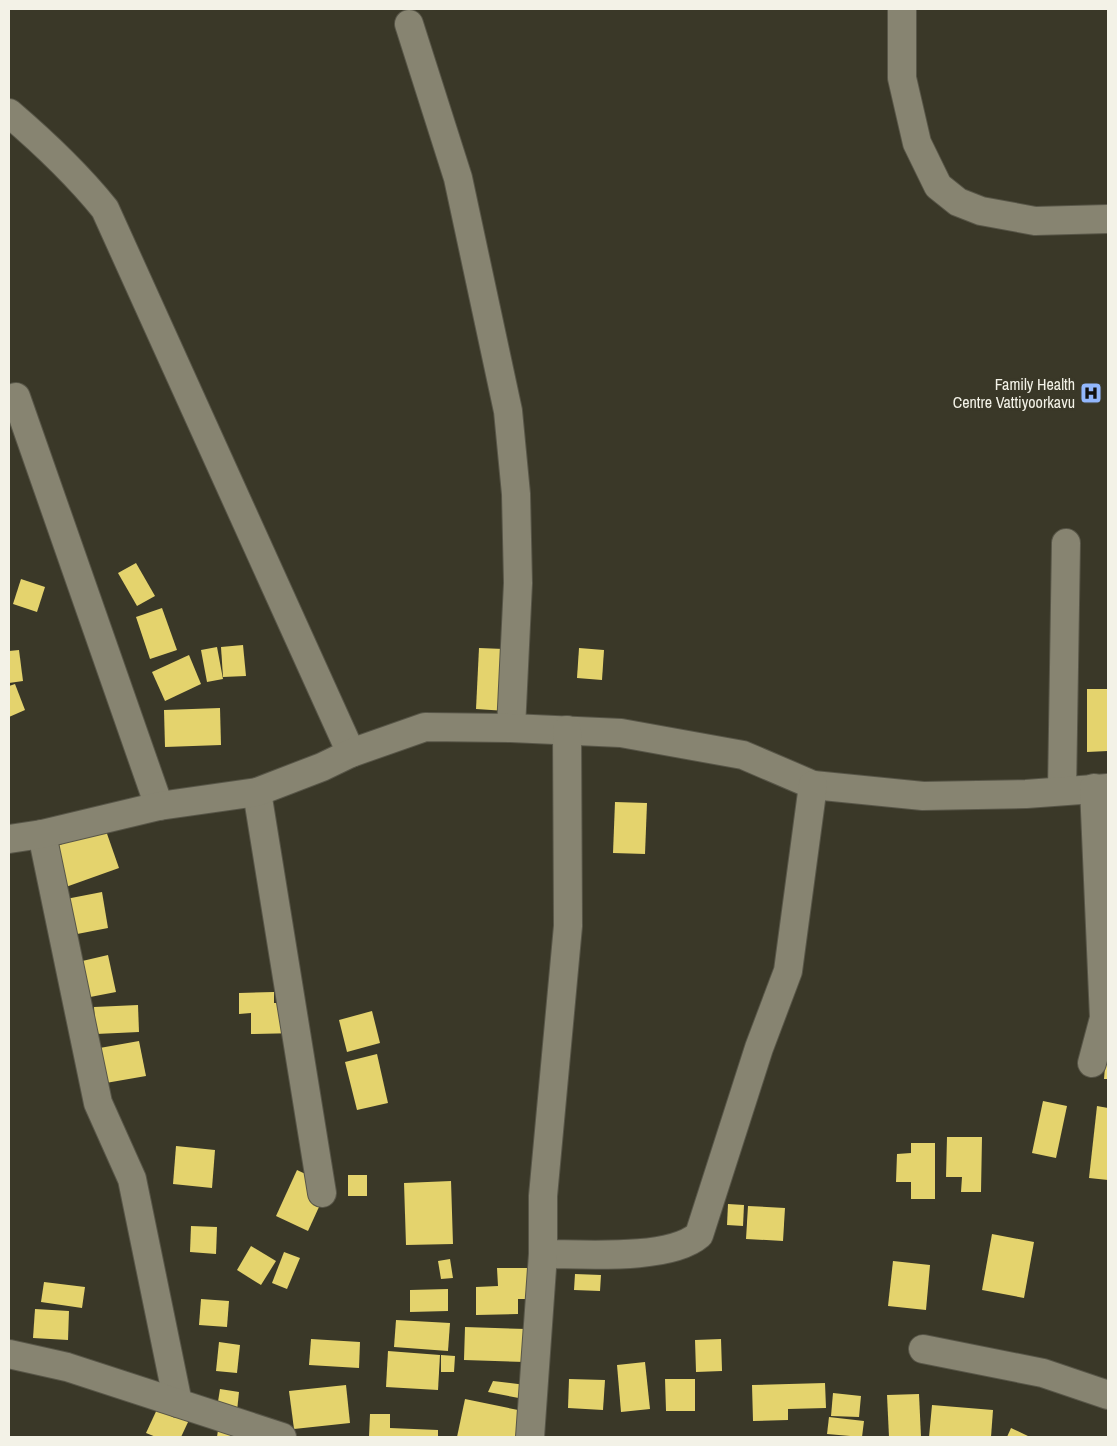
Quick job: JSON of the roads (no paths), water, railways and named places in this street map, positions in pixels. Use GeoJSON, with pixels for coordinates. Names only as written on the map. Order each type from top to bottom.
{"type":"FeatureCollection","features":[{"type":"Feature","properties":{"kind":"street"},"geometry":{"type":"LineString","coordinates":[[902,9],[902,78],[917,143],[938,186],[958,202],[981,211],[1035,220],[1108,219]]}},
{"type":"Feature","properties":{"kind":"street"},"geometry":{"type":"LineString","coordinates":[[409,24],[458,178],[508,411],[516,494],[518,583],[511,728]]}},
{"type":"Feature","properties":{"kind":"street"},"geometry":{"type":"LineString","coordinates":[[9,113],[83,181],[105,209],[351,754]]}},
{"type":"Feature","properties":{"kind":"street"},"geometry":{"type":"LineString","coordinates":[[16,397],[159,806]]}},
{"type":"Feature","properties":{"kind":"street"},"geometry":{"type":"LineString","coordinates":[[1062,791],[1066,543]]}},
{"type":"Feature","properties":{"kind":"street"},"geometry":{"type":"LineString","coordinates":[[9,840],[159,806],[257,792],[351,754],[425,727],[511,728],[621,733],[743,755],[813,785],[923,796],[1101,788],[1104,1018],[1092,1063]]}},
{"type":"Feature","properties":{"kind":"street"},"geometry":{"type":"LineString","coordinates":[[530,1437],[542,1254],[543,1196],[568,926],[566,730]]}},
{"type":"Feature","properties":{"kind":"street"},"geometry":{"type":"LineString","coordinates":[[542,1254],[649,1253],[691,1242],[699,1236],[759,1048],[788,970],[813,785]]}},
{"type":"Feature","properties":{"kind":"street"},"geometry":{"type":"LineString","coordinates":[[257,792],[322,1193]]}},
{"type":"Feature","properties":{"kind":"street"},"geometry":{"type":"LineString","coordinates":[[42,834],[98,1104],[132,1179],[178,1403]]}},
{"type":"Feature","properties":{"kind":"street"},"geometry":{"type":"LineString","coordinates":[[923,1349],[1043,1373],[1108,1396]]}},
{"type":"Feature","properties":{"kind":"street"},"geometry":{"type":"LineString","coordinates":[[9,1354],[68,1367],[282,1437]]}},
{"type":"Feature","properties":{"kind":"place","name":"Family Health Centre Vattiyoorkavu"},"geometry":{"type":"Point","coordinates":[1091,393]}}]}
